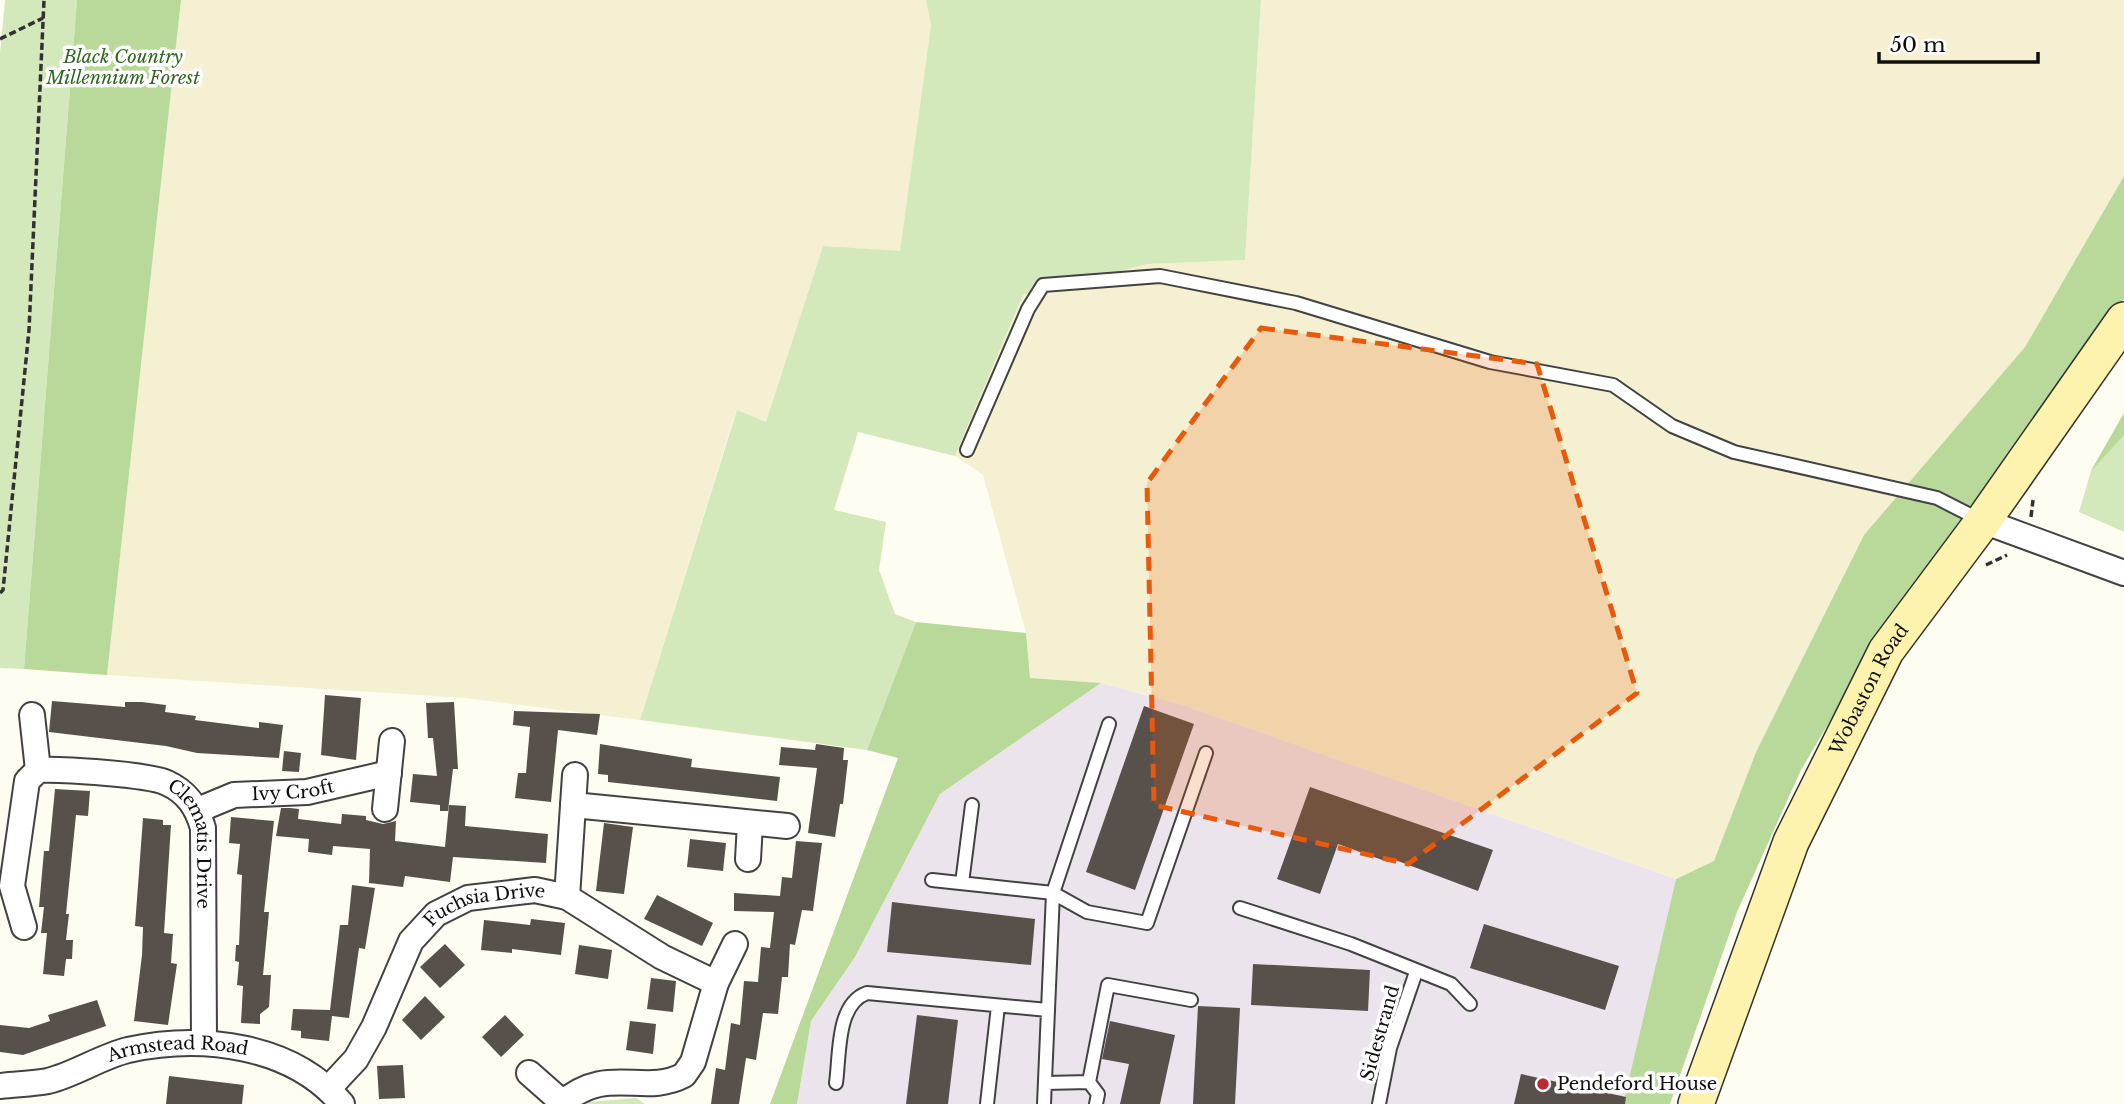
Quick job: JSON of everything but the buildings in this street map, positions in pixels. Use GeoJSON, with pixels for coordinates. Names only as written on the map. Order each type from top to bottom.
{"type":"FeatureCollection","features":[{"type":"Feature","properties":{"kind":"street","name":"Wobaston Road"},"geometry":{"type":"LineString","coordinates":[[1696,1104],[1791,842],[1886,651],[1983,521],[2124,320]]}},
{"type":"Feature","properties":{"kind":"street"},"geometry":{"type":"LineString","coordinates":[[1983,521],[2124,573]]}},
{"type":"Feature","properties":{"kind":"street"},"geometry":{"type":"LineString","coordinates":[[23,927],[8,897],[12,886],[27,781],[38,770],[32,716]]}},
{"type":"Feature","properties":{"kind":"street"},"geometry":{"type":"LineString","coordinates":[[385,809],[392,741]]}},
{"type":"Feature","properties":{"kind":"street","name":"Clematis Drive"},"geometry":{"type":"LineString","coordinates":[[38,770],[61,769],[165,781],[186,795],[198,810],[203,828],[204,1043]]}},
{"type":"Feature","properties":{"kind":"street","name":"Ivy Croft"},"geometry":{"type":"LineString","coordinates":[[198,810],[234,796],[307,792],[389,773]]}},
{"type":"Feature","properties":{"kind":"street"},"geometry":{"type":"LineString","coordinates":[[567,897],[575,775]]}},
{"type":"Feature","properties":{"kind":"street"},"geometry":{"type":"LineString","coordinates":[[573,805],[787,827]]}},
{"type":"Feature","properties":{"kind":"street"},"geometry":{"type":"LineString","coordinates":[[748,859],[750,824]]}},
{"type":"Feature","properties":{"kind":"street","name":"Fuchsia Drive"},"geometry":{"type":"LineString","coordinates":[[335,1096],[374,1027],[411,941],[436,914],[468,898],[535,890],[567,897],[662,957],[716,983]]}},
{"type":"Feature","properties":{"kind":"street"},"geometry":{"type":"LineString","coordinates":[[529,1073],[562,1103],[593,1085],[621,1080],[653,1083],[684,1075],[693,1062],[716,983],[734,944]]}},
{"type":"Feature","properties":{"kind":"street","name":"Armstead Road"},"geometry":{"type":"LineString","coordinates":[[0,1086],[52,1092],[129,1050],[204,1043],[238,1047],[274,1058],[307,1073],[335,1096]]}},
{"type":"Feature","properties":{"kind":"lane"},"geometry":{"type":"LineString","coordinates":[[967,450],[1031,303],[1043,285],[1160,276],[1297,303],[1490,362],[1613,384],[1672,426],[1734,452],[1937,498],[1983,521]]}},
{"type":"Feature","properties":{"kind":"lane"},"geometry":{"type":"LineString","coordinates":[[1044,1104],[1053,893],[1109,724]]}},
{"type":"Feature","properties":{"kind":"lane"},"geometry":{"type":"LineString","coordinates":[[932,880],[1053,893],[1087,912],[1147,923],[1206,753]]}},
{"type":"Feature","properties":{"kind":"lane"},"geometry":{"type":"LineString","coordinates":[[962,883],[972,805]]}},
{"type":"Feature","properties":{"kind":"lane"},"geometry":{"type":"LineString","coordinates":[[1240,908],[1352,944],[1451,984],[1470,1004]]}},
{"type":"Feature","properties":{"kind":"lane","name":"Sidestrand"},"geometry":{"type":"LineString","coordinates":[[1379,1104],[1390,1048],[1416,972]]}},
{"type":"Feature","properties":{"kind":"lane"},"geometry":{"type":"LineString","coordinates":[[1088,1082],[1108,985],[1191,1000]]}},
{"type":"Feature","properties":{"kind":"lane"},"geometry":{"type":"LineString","coordinates":[[836,1083],[845,1013],[856,997],[867,993],[1048,1010]]}},
{"type":"Feature","properties":{"kind":"lane"},"geometry":{"type":"LineString","coordinates":[[987,1104],[998,1006]]}},
{"type":"Feature","properties":{"kind":"lane"},"geometry":{"type":"LineString","coordinates":[[1045,1083],[1088,1082]]}},
{"type":"Feature","properties":{"kind":"lane"},"geometry":{"type":"LineString","coordinates":[[1088,1082],[1098,1094],[1096,1104]]}},
{"type":"Feature","properties":{"kind":"path"},"geometry":{"type":"LineString","coordinates":[[0,593],[29,330],[44,0]]}},
{"type":"Feature","properties":{"kind":"path"},"geometry":{"type":"LineString","coordinates":[[0,39],[43,18]]}},
{"type":"Feature","properties":{"kind":"highlighted area"},"geometry":{"type":"Polygon","coordinates":[[[1261,328],[1537,364],[1637,693],[1408,864],[1154,805],[1147,483],[1261,328]]]}},
{"type":"Feature","properties":{"kind":"shaded area"},"geometry":{"type":"Polygon","coordinates":[[[181,0],[926,0],[931,25],[900,252],[823,246],[766,423],[736,411],[640,720],[465,698],[107,675],[181,0]]]}},
{"type":"Feature","properties":{"kind":"shaded area"},"geometry":{"type":"Polygon","coordinates":[[[1261,0],[2124,0],[2124,176],[2025,347],[1864,535],[1756,752],[1714,861],[1676,879],[1183,705],[1101,683],[1030,678],[1026,633],[983,475],[955,456],[1023,295],[1148,264],[1245,260],[1261,0]]]}},
{"type":"Feature","properties":{"kind":"shaded area"},"geometry":{"type":"Polygon","coordinates":[[[1101,683],[1183,705],[1676,879],[1623,1104],[797,1104],[811,1021],[855,957],[940,794],[1101,683]]]}},
{"type":"Feature","properties":{"kind":"green space"},"geometry":{"type":"Polygon","coordinates":[[[5,0],[77,0],[24,669],[0,668],[0,53],[5,0]]]}},
{"type":"Feature","properties":{"kind":"green space","name":"Black Country Millennium Forest"},"geometry":{"type":"Polygon","coordinates":[[[77,0],[181,0],[107,675],[24,669],[77,0]]]}},
{"type":"Feature","properties":{"kind":"green space"},"geometry":{"type":"Polygon","coordinates":[[[926,0],[1261,0],[1245,260],[1148,264],[1023,295],[955,456],[858,432],[834,510],[886,522],[879,570],[895,614],[916,622],[867,750],[640,720],[737,410],[766,422],[823,246],[900,251],[931,25],[926,0]]]}},
{"type":"Feature","properties":{"kind":"green space"},"geometry":{"type":"Polygon","coordinates":[[[2124,176],[2124,299],[1873,648],[1801,770],[1737,912],[1670,1104],[1623,1104],[1676,879],[1714,861],[1756,752],[1864,535],[2025,347],[2124,176]]]}},
{"type":"Feature","properties":{"kind":"green space"},"geometry":{"type":"Polygon","coordinates":[[[2124,413],[2124,532],[2079,512],[2091,471],[2124,413]]]}},
{"type":"Feature","properties":{"kind":"green space"},"geometry":{"type":"Polygon","coordinates":[[[2124,413],[2124,435],[2091,471],[2124,413]]]}},
{"type":"Feature","properties":{"kind":"green space"},"geometry":{"type":"Polygon","coordinates":[[[916,622],[1026,633],[1030,678],[1101,683],[940,794],[855,957],[811,1021],[797,1104],[770,1104],[898,758],[867,750],[916,622]]]}},
{"type":"Feature","properties":{"kind":"green space"},"geometry":{"type":"Polygon","coordinates":[[[636,1098],[645,1104],[587,1104],[589,1102],[636,1098]]]}},
{"type":"Feature","properties":{"kind":"place","name":"Pendeford House"},"geometry":{"type":"Point","coordinates":[1543,1084]}}]}
